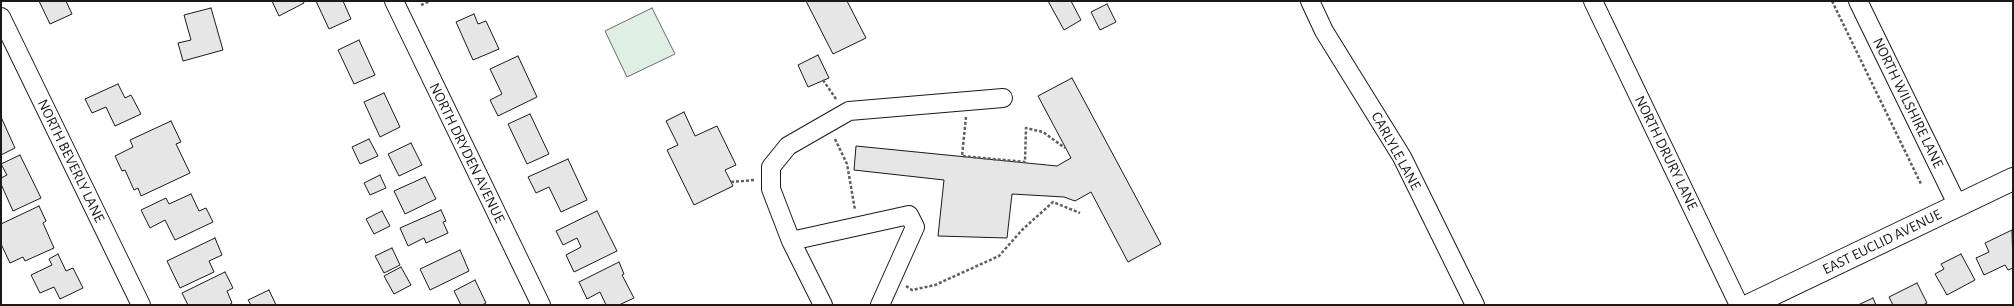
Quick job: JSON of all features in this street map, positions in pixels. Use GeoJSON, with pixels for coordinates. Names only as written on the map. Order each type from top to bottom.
{"type":"FeatureCollection","features":[{"type":"Feature","properties":{"kind":"main road","name":"EAST EUCLID AVENUE"},"geometry":{"type":"LineString","coordinates":[[1750,305],[2013,179]]}},
{"type":"Feature","properties":{"kind":"street","name":"NORTH DRYDEN AVENUE"},"geometry":{"type":"LineString","coordinates":[[394,1],[541,305]]}},
{"type":"Feature","properties":{"kind":"street","name":"CARLYLE LANE"},"geometry":{"type":"LineString","coordinates":[[1310,1],[1324,31],[1402,157],[1474,305]]}},
{"type":"Feature","properties":{"kind":"street","name":"NORTH DRURY LANE"},"geometry":{"type":"LineString","coordinates":[[1593,1],[1739,305]]}},
{"type":"Feature","properties":{"kind":"street","name":"NORTH WILSHIRE LANE"},"geometry":{"type":"LineString","coordinates":[[1858,1],[1958,206]]}},
{"type":"Feature","properties":{"kind":"street","name":"NORTH BEVERLY LANE"},"geometry":{"type":"LineString","coordinates":[[1,17],[141,305]]}},
{"type":"Feature","properties":{"kind":"street"},"geometry":{"type":"LineString","coordinates":[[823,305],[791,241],[771,189],[771,167],[788,146],[849,111],[1003,98]]}},
{"type":"Feature","properties":{"kind":"street"},"geometry":{"type":"LineString","coordinates":[[791,241],[909,214],[914,227],[880,305]]}},
{"type":"Feature","properties":{"kind":"path"},"geometry":{"type":"LineString","coordinates":[[421,5],[430,1]]}},
{"type":"Feature","properties":{"kind":"path"},"geometry":{"type":"LineString","coordinates":[[1832,1],[1921,184]]}},
{"type":"Feature","properties":{"kind":"path"},"geometry":{"type":"LineString","coordinates":[[823,80],[836,99]]}},
{"type":"Feature","properties":{"kind":"path"},"geometry":{"type":"LineString","coordinates":[[967,101],[962,156],[1025,162],[1026,128],[1043,132],[1065,148]]}},
{"type":"Feature","properties":{"kind":"path"},"geometry":{"type":"LineString","coordinates":[[828,124],[847,164],[858,226]]}},
{"type":"Feature","properties":{"kind":"path"},"geometry":{"type":"LineString","coordinates":[[731,182],[771,178]]}},
{"type":"Feature","properties":{"kind":"path"},"geometry":{"type":"LineString","coordinates":[[892,277],[912,290],[934,285],[999,256],[1022,230],[1053,202],[1080,213]]}},
{"type":"Feature","properties":{"kind":"green space"},"geometry":{"type":"Polygon","coordinates":[[[652,8],[675,54],[627,77],[605,31],[652,8]]]}},
{"type":"Feature","properties":{"kind":"building"},"geometry":{"type":"Polygon","coordinates":[[[39,1],[66,1],[72,14],[50,24],[39,1]]]}},
{"type":"Feature","properties":{"kind":"building"},"geometry":{"type":"Polygon","coordinates":[[[272,1],[303,1],[304,3],[279,16],[272,1]]]}},
{"type":"Feature","properties":{"kind":"building"},"geometry":{"type":"Polygon","coordinates":[[[316,1],[343,1],[351,19],[329,29],[316,1]]]}},
{"type":"Feature","properties":{"kind":"building"},"geometry":{"type":"Polygon","coordinates":[[[806,1],[847,1],[866,38],[833,54],[806,1]]]}},
{"type":"Feature","properties":{"kind":"building"},"geometry":{"type":"Polygon","coordinates":[[[1048,1],[1071,1],[1081,20],[1064,30],[1048,1]]]}},
{"type":"Feature","properties":{"kind":"building"},"geometry":{"type":"Polygon","coordinates":[[[1107,4],[1116,22],[1100,30],[1091,12],[1107,4]]]}},
{"type":"Feature","properties":{"kind":"building"},"geometry":{"type":"Polygon","coordinates":[[[211,8],[223,50],[183,61],[178,43],[191,40],[184,15],[211,8]]]}},
{"type":"Feature","properties":{"kind":"building"},"geometry":{"type":"Polygon","coordinates":[[[474,14],[478,24],[486,21],[499,49],[473,60],[456,22],[474,14]]]}},
{"type":"Feature","properties":{"kind":"building"},"geometry":{"type":"Polygon","coordinates":[[[359,40],[375,75],[354,84],[338,50],[359,40]]]}},
{"type":"Feature","properties":{"kind":"building"},"geometry":{"type":"Polygon","coordinates":[[[818,55],[829,78],[808,87],[798,65],[818,55]]]}},
{"type":"Feature","properties":{"kind":"building"},"geometry":{"type":"Polygon","coordinates":[[[518,56],[537,97],[498,116],[490,100],[502,94],[490,69],[518,56]]]}},
{"type":"Feature","properties":{"kind":"building"},"geometry":{"type":"Polygon","coordinates":[[[1072,78],[1161,244],[1128,262],[1091,192],[1075,201],[1064,197],[1012,194],[1007,238],[938,236],[944,180],[854,170],[856,146],[1057,166],[1071,158],[1038,96],[1072,78]]]}},
{"type":"Feature","properties":{"kind":"building"},"geometry":{"type":"Polygon","coordinates":[[[118,84],[125,98],[131,95],[141,114],[115,126],[106,107],[92,113],[85,99],[118,84]]]}},
{"type":"Feature","properties":{"kind":"building"},"geometry":{"type":"Polygon","coordinates":[[[384,93],[400,127],[380,137],[364,102],[384,93]]]}},
{"type":"Feature","properties":{"kind":"building"},"geometry":{"type":"Polygon","coordinates":[[[684,112],[695,136],[717,126],[736,165],[725,170],[733,186],[694,205],[667,150],[678,145],[666,121],[684,112]]]}},
{"type":"Feature","properties":{"kind":"building"},"geometry":{"type":"Polygon","coordinates":[[[530,114],[549,154],[527,164],[508,124],[530,114]]]}},
{"type":"Feature","properties":{"kind":"building"},"geometry":{"type":"Polygon","coordinates":[[[1,117],[15,148],[1,155],[1,117]]]}},
{"type":"Feature","properties":{"kind":"building"},"geometry":{"type":"Polygon","coordinates":[[[171,121],[181,142],[176,144],[190,173],[141,196],[138,188],[134,190],[125,170],[122,171],[115,156],[133,147],[130,140],[171,121]]]}},
{"type":"Feature","properties":{"kind":"building"},"geometry":{"type":"Polygon","coordinates":[[[369,139],[378,156],[360,164],[352,147],[369,139]]]}},
{"type":"Feature","properties":{"kind":"building"},"geometry":{"type":"Polygon","coordinates":[[[411,143],[422,165],[399,176],[388,154],[411,143]]]}},
{"type":"Feature","properties":{"kind":"building"},"geometry":{"type":"Polygon","coordinates":[[[20,155],[41,198],[13,211],[1,184],[1,178],[7,175],[1,164],[20,155]]]}},
{"type":"Feature","properties":{"kind":"building"},"geometry":{"type":"Polygon","coordinates":[[[568,159],[587,200],[561,212],[549,187],[536,193],[528,177],[568,159]]]}},
{"type":"Feature","properties":{"kind":"building"},"geometry":{"type":"Polygon","coordinates":[[[380,175],[386,188],[370,195],[364,183],[380,175]]]}},
{"type":"Feature","properties":{"kind":"building"},"geometry":{"type":"Polygon","coordinates":[[[425,177],[436,199],[405,214],[394,191],[425,177]]]}},
{"type":"Feature","properties":{"kind":"building"},"geometry":{"type":"Polygon","coordinates":[[[191,194],[199,211],[206,208],[213,222],[175,240],[165,220],[150,228],[141,210],[166,198],[169,204],[191,194]]]}},
{"type":"Feature","properties":{"kind":"building"},"geometry":{"type":"Polygon","coordinates":[[[39,206],[46,221],[43,223],[54,248],[25,261],[23,257],[10,263],[1,244],[1,224],[39,206]]]}},
{"type":"Feature","properties":{"kind":"building"},"geometry":{"type":"Polygon","coordinates":[[[441,210],[446,221],[443,222],[448,233],[426,243],[424,238],[408,246],[400,228],[441,210]]]}},
{"type":"Feature","properties":{"kind":"building"},"geometry":{"type":"Polygon","coordinates":[[[382,211],[390,226],[374,234],[366,219],[382,211]]]}},
{"type":"Feature","properties":{"kind":"building"},"geometry":{"type":"Polygon","coordinates":[[[597,211],[617,251],[574,272],[566,255],[581,247],[577,238],[563,245],[556,231],[597,211]]]}},
{"type":"Feature","properties":{"kind":"building"},"geometry":{"type":"Polygon","coordinates":[[[2012,230],[2013,268],[2008,270],[2005,265],[1984,275],[1976,258],[1989,252],[1985,243],[2012,230]]]}},
{"type":"Feature","properties":{"kind":"building"},"geometry":{"type":"Polygon","coordinates":[[[215,238],[222,255],[209,261],[214,272],[180,288],[167,261],[215,238]]]}},
{"type":"Feature","properties":{"kind":"building"},"geometry":{"type":"Polygon","coordinates":[[[392,248],[400,265],[384,273],[375,256],[392,248]]]}},
{"type":"Feature","properties":{"kind":"building"},"geometry":{"type":"Polygon","coordinates":[[[460,250],[469,271],[430,290],[420,269],[460,250]]]}},
{"type":"Feature","properties":{"kind":"building"},"geometry":{"type":"Polygon","coordinates":[[[58,254],[66,271],[73,268],[83,288],[60,299],[54,287],[40,293],[31,275],[52,265],[49,259],[58,254]]]}},
{"type":"Feature","properties":{"kind":"building"},"geometry":{"type":"Polygon","coordinates":[[[1961,254],[1975,280],[1947,295],[1935,274],[1944,269],[1941,264],[1961,254]]]}},
{"type":"Feature","properties":{"kind":"building"},"geometry":{"type":"Polygon","coordinates":[[[619,262],[624,274],[622,275],[634,298],[619,305],[606,305],[600,292],[587,299],[579,282],[619,262]]]}},
{"type":"Feature","properties":{"kind":"building"},"geometry":{"type":"Polygon","coordinates":[[[401,267],[411,285],[394,294],[384,276],[401,267]]]}},
{"type":"Feature","properties":{"kind":"building"},"geometry":{"type":"Polygon","coordinates":[[[225,272],[233,288],[227,291],[232,303],[229,305],[188,305],[182,293],[225,272]]]}},
{"type":"Feature","properties":{"kind":"building"},"geometry":{"type":"Polygon","coordinates":[[[475,280],[486,303],[482,305],[461,305],[454,291],[475,280]]]}},
{"type":"Feature","properties":{"kind":"building"},"geometry":{"type":"Polygon","coordinates":[[[1917,283],[1927,303],[1923,305],[1893,305],[1889,297],[1917,283]]]}},
{"type":"Feature","properties":{"kind":"building"},"geometry":{"type":"Polygon","coordinates":[[[269,290],[276,305],[251,305],[248,300],[269,290]]]}},
{"type":"Feature","properties":{"kind":"building"},"geometry":{"type":"Polygon","coordinates":[[[1873,298],[1876,305],[1858,305],[1873,298]]]}}]}
